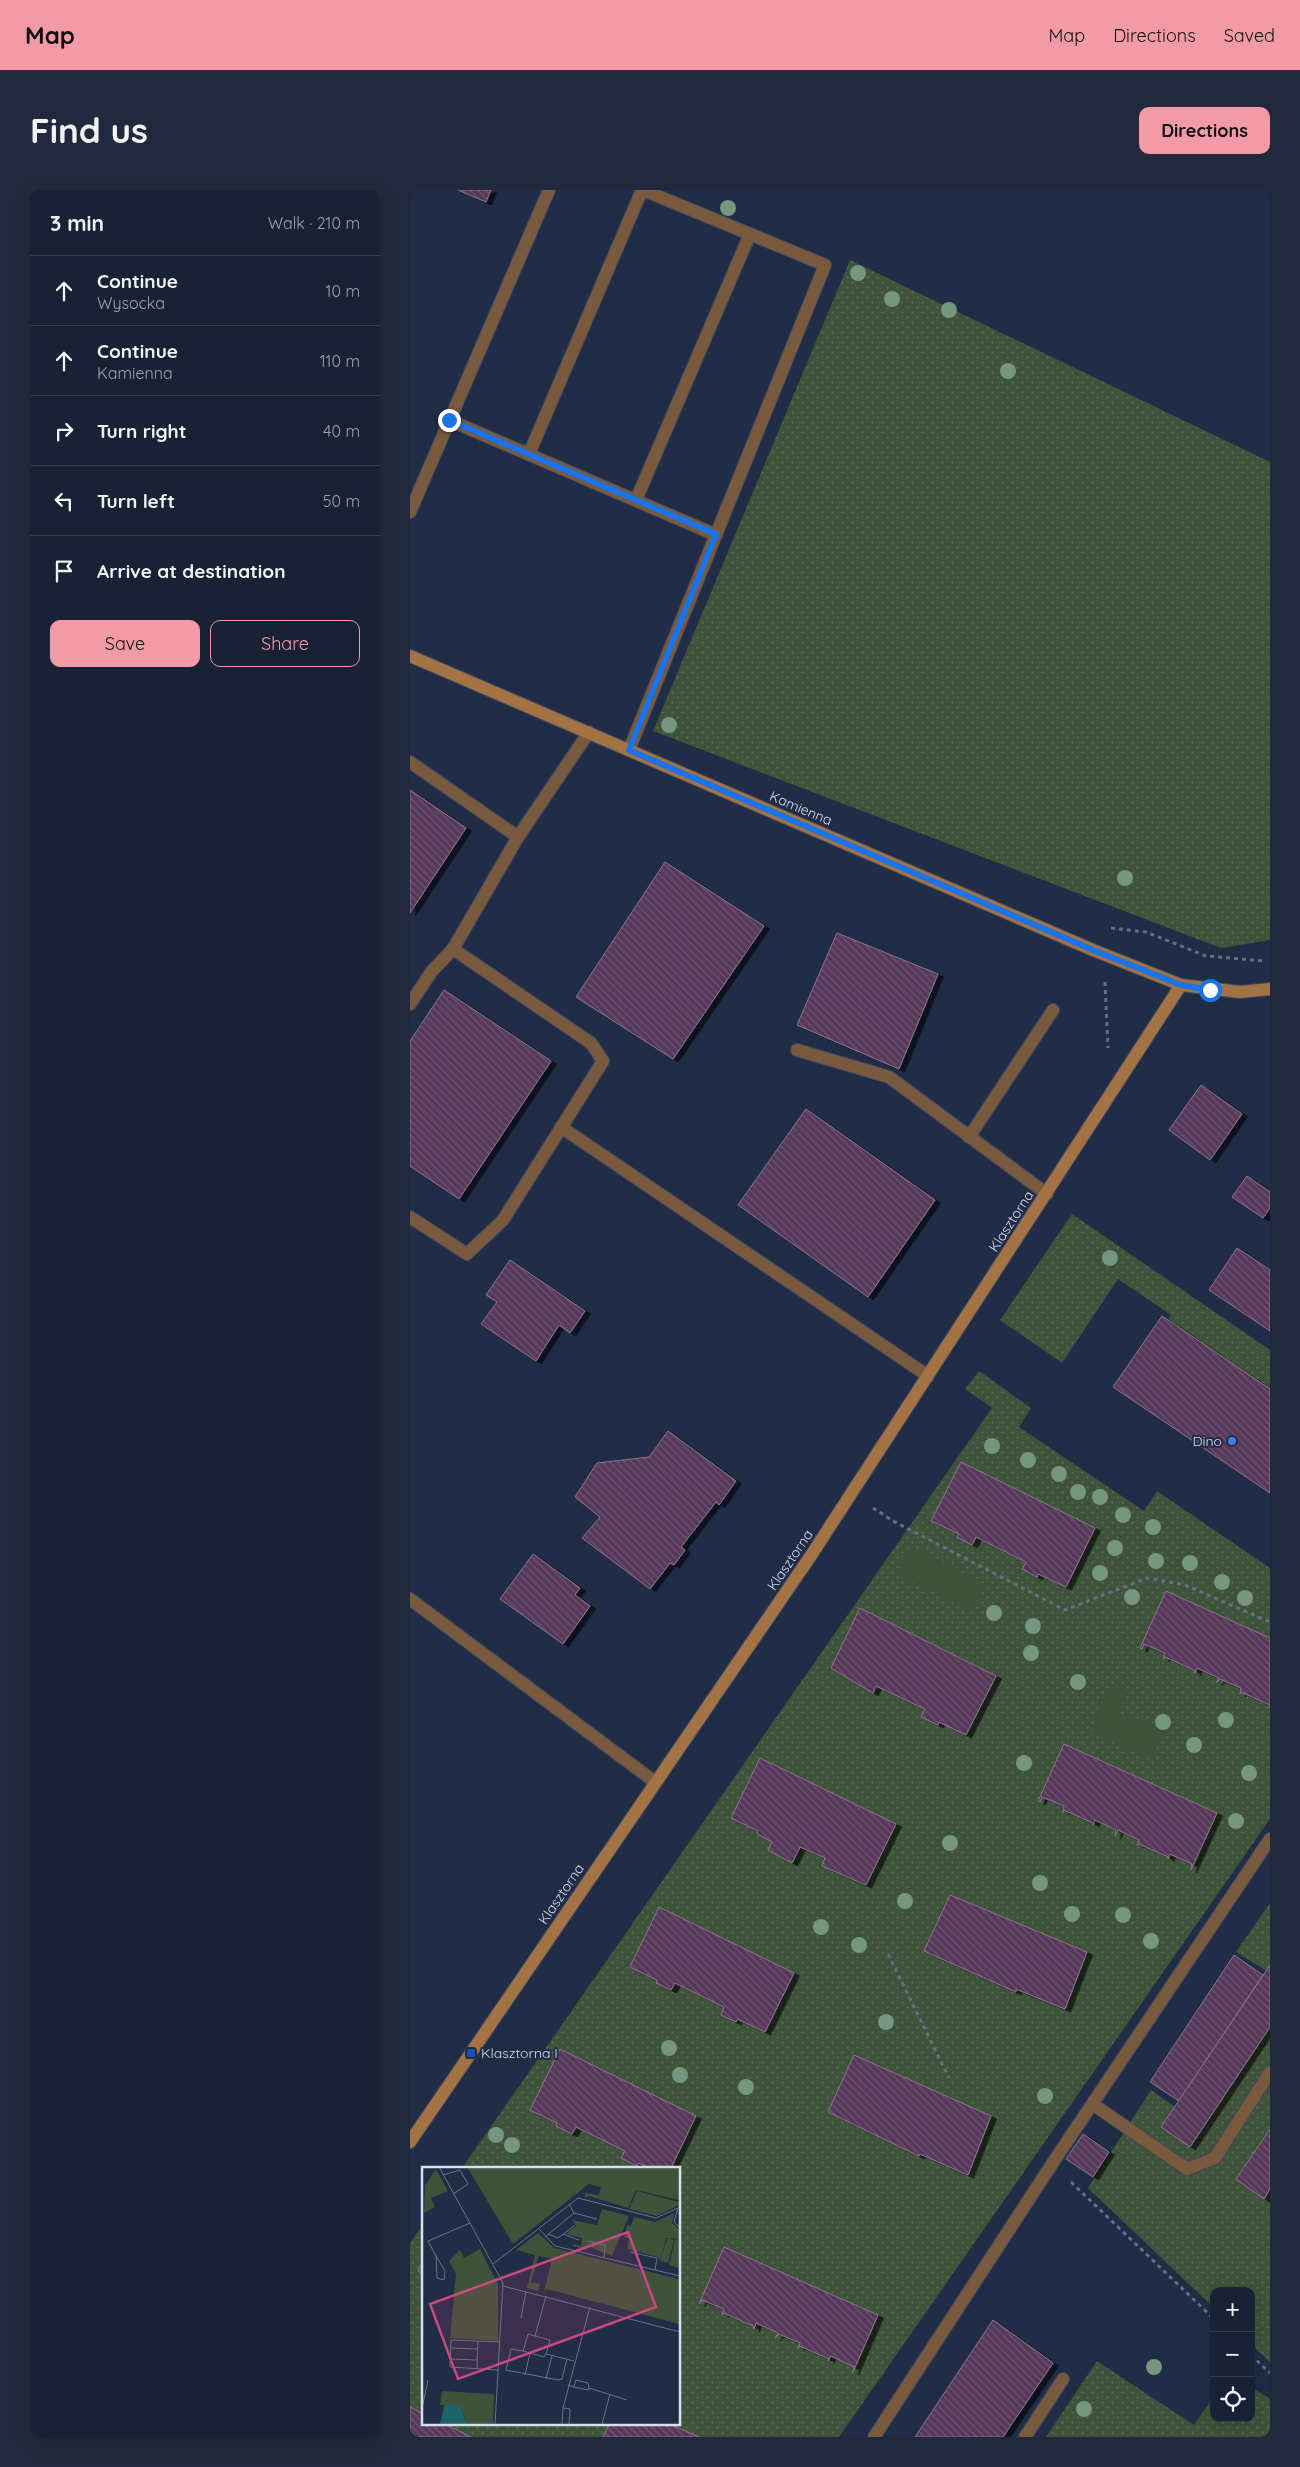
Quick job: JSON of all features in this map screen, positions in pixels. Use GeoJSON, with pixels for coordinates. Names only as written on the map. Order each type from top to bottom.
{"type":"FeatureCollection","features":[{"type":"Feature","properties":{"kind":"street"},"geometry":{"type":"LineString","coordinates":[[410,512],[548,190]]}},
{"type":"Feature","properties":{"kind":"street"},"geometry":{"type":"LineString","coordinates":[[529,454],[643,190],[825,265],[629,750]]}},
{"type":"Feature","properties":{"kind":"street"},"geometry":{"type":"LineString","coordinates":[[636,500],[750,234]]}},
{"type":"Feature","properties":{"kind":"street"},"geometry":{"type":"LineString","coordinates":[[449,420],[716,534]]}},
{"type":"Feature","properties":{"kind":"street","name":"Kamienna"},"geometry":{"type":"LineString","coordinates":[[410,656],[1093,950],[1181,985],[1240,992],[1270,989]]}},
{"type":"Feature","properties":{"kind":"street"},"geometry":{"type":"LineString","coordinates":[[410,1004],[432,971],[454,949],[518,837],[589,732]]}},
{"type":"Feature","properties":{"kind":"street"},"geometry":{"type":"LineString","coordinates":[[410,762],[518,837]]}},
{"type":"Feature","properties":{"kind":"street"},"geometry":{"type":"LineString","coordinates":[[410,1217],[467,1254],[503,1220],[603,1061],[591,1043],[454,949]]}},
{"type":"Feature","properties":{"kind":"street","name":"Klasztorna"},"geometry":{"type":"LineString","coordinates":[[410,2142],[851,1494],[1181,985]]}},
{"type":"Feature","properties":{"kind":"street"},"geometry":{"type":"LineString","coordinates":[[969,1137],[1054,1010]]}},
{"type":"Feature","properties":{"kind":"street"},"geometry":{"type":"LineString","coordinates":[[797,1050],[889,1077],[1047,1194]]}},
{"type":"Feature","properties":{"kind":"street"},"geometry":{"type":"LineString","coordinates":[[561,1126],[928,1376]]}},
{"type":"Feature","properties":{"kind":"street"},"geometry":{"type":"LineString","coordinates":[[410,1599],[655,1782]]}},
{"type":"Feature","properties":{"kind":"street"},"geometry":{"type":"LineString","coordinates":[[874,2437],[1052,2164],[1094,2105],[1270,1839]]}},
{"type":"Feature","properties":{"kind":"street"},"geometry":{"type":"LineString","coordinates":[[1094,2105],[1187,2169],[1214,2158],[1270,2072]]}},
{"type":"Feature","properties":{"kind":"street"},"geometry":{"type":"LineString","coordinates":[[1025,2437],[1063,2379]]}},
{"type":"Feature","properties":{"kind":"path"},"geometry":{"type":"LineString","coordinates":[[1129,929],[1146,932],[1206,956],[1234,960],[1270,961]]}},
{"type":"Feature","properties":{"kind":"path"},"geometry":{"type":"LineString","coordinates":[[1103,985],[1112,1093]]}},
{"type":"Feature","properties":{"kind":"path"},"geometry":{"type":"LineString","coordinates":[[851,1494],[893,1521],[1065,1610],[1147,1578],[1185,1585],[1270,1622]]}},
{"type":"Feature","properties":{"kind":"path"},"geometry":{"type":"LineString","coordinates":[[888,1954],[949,2078]]}},
{"type":"Feature","properties":{"kind":"path"},"geometry":{"type":"LineString","coordinates":[[1052,2164],[1210,2315]]}},
{"type":"Feature","properties":{"kind":"path"},"geometry":{"type":"LineString","coordinates":[[1255,2359],[1270,2373]]}},
{"type":"Feature","properties":{"kind":"green space"},"geometry":{"type":"Polygon","coordinates":[[[850,260],[1270,462],[1270,940],[1221,948],[653,731],[850,260]]]}},
{"type":"Feature","properties":{"kind":"green space"},"geometry":{"type":"Polygon","coordinates":[[[1072,1214],[1270,1350],[1270,1389],[1168,1320],[1171,1315],[1118,1279],[1062,1363],[1000,1320],[1072,1214]]]}},
{"type":"Feature","properties":{"kind":"green space"},"geometry":{"type":"Polygon","coordinates":[[[979,1371],[1031,1408],[1019,1427],[1144,1511],[1157,1491],[1270,1568],[1270,1819],[839,2437],[410,2437],[410,2243],[422,2226],[422,2424],[680,2424],[680,2167],[463,2167],[992,1408],[965,1389],[979,1371]]]}},
{"type":"Feature","properties":{"kind":"green space"},"geometry":{"type":"Polygon","coordinates":[[[909,1545],[986,1585],[973,1611],[896,1575],[909,1545]]]}},
{"type":"Feature","properties":{"kind":"green space"},"geometry":{"type":"Polygon","coordinates":[[[1110,1684],[1127,1692],[1119,1712],[1165,1730],[1151,1759],[1091,1732],[1110,1684]]]}},
{"type":"Feature","properties":{"kind":"green space"},"geometry":{"type":"Polygon","coordinates":[[[1270,1903],[1270,1973],[1236,1952],[1270,1903]]]}},
{"type":"Feature","properties":{"kind":"green space"},"geometry":{"type":"Polygon","coordinates":[[[1270,1975],[1270,2362],[1255,2348],[1255,2287],[1210,2287],[1210,2304],[1088,2188],[1151,2090],[1178,2109],[1270,1975]]]}},
{"type":"Feature","properties":{"kind":"green space"},"geometry":{"type":"Polygon","coordinates":[[[1097,2361],[1194,2425],[1210,2402],[1210,2422],[1255,2422],[1255,2390],[1270,2399],[1270,2437],[1046,2437],[1097,2361]]]}},
{"type":"Feature","properties":{"kind":"building"},"geometry":{"type":"Polygon","coordinates":[[[458,190],[491,190],[486,202],[458,190]]]}},
{"type":"Feature","properties":{"kind":"building"},"geometry":{"type":"Polygon","coordinates":[[[410,790],[466,828],[410,913],[410,790]]]}},
{"type":"Feature","properties":{"kind":"building"},"geometry":{"type":"Polygon","coordinates":[[[665,862],[764,926],[673,1059],[576,997],[665,862]]]}},
{"type":"Feature","properties":{"kind":"building"},"geometry":{"type":"Polygon","coordinates":[[[837,933],[938,974],[899,1069],[797,1025],[837,933]]]}},
{"type":"Feature","properties":{"kind":"building"},"geometry":{"type":"Polygon","coordinates":[[[444,990],[551,1061],[459,1199],[410,1166],[410,1041],[444,990]]]}},
{"type":"Feature","properties":{"kind":"building"},"geometry":{"type":"Polygon","coordinates":[[[1201,1085],[1242,1114],[1210,1160],[1169,1130],[1201,1085]]]}},
{"type":"Feature","properties":{"kind":"building"},"geometry":{"type":"Polygon","coordinates":[[[806,1109],[935,1200],[868,1297],[738,1205],[806,1109]]]}},
{"type":"Feature","properties":{"kind":"building"},"geometry":{"type":"Polygon","coordinates":[[[1247,1176],[1270,1192],[1270,1208],[1263,1218],[1232,1197],[1247,1176]]]}},
{"type":"Feature","properties":{"kind":"building"},"geometry":{"type":"Polygon","coordinates":[[[1237,1248],[1270,1270],[1270,1331],[1209,1290],[1237,1248]]]}},
{"type":"Feature","properties":{"kind":"building"},"geometry":{"type":"Polygon","coordinates":[[[510,1260],[585,1311],[570,1333],[559,1325],[536,1361],[481,1324],[497,1302],[486,1295],[510,1260]]]}},
{"type":"Feature","properties":{"kind":"building","name":"Dino"},"geometry":{"type":"Polygon","coordinates":[[[1162,1316],[1270,1389],[1270,1493],[1113,1387],[1162,1316]]]}},
{"type":"Feature","properties":{"kind":"building"},"geometry":{"type":"Polygon","coordinates":[[[668,1431],[736,1481],[719,1505],[716,1502],[681,1547],[685,1550],[674,1565],[670,1563],[650,1589],[582,1538],[600,1517],[575,1497],[597,1463],[649,1457],[668,1431]]]}},
{"type":"Feature","properties":{"kind":"building"},"geometry":{"type":"Polygon","coordinates":[[[961,1462],[1095,1528],[1066,1587],[1038,1574],[1037,1577],[1022,1569],[1026,1562],[976,1537],[972,1545],[957,1537],[959,1534],[931,1521],[961,1462]]]}},
{"type":"Feature","properties":{"kind":"building"},"geometry":{"type":"Polygon","coordinates":[[[533,1554],[580,1588],[575,1595],[590,1606],[563,1644],[500,1599],[533,1554]]]}},
{"type":"Feature","properties":{"kind":"building"},"geometry":{"type":"Polygon","coordinates":[[[1166,1591],[1270,1638],[1270,1705],[1241,1692],[1240,1694],[1241,1688],[1220,1679],[1216,1683],[1219,1678],[1197,1668],[1195,1673],[1194,1670],[1165,1657],[1163,1659],[1165,1653],[1144,1644],[1142,1649],[1140,1648],[1166,1591]]]}},
{"type":"Feature","properties":{"kind":"building"},"geometry":{"type":"Polygon","coordinates":[[[860,1608],[996,1676],[966,1735],[939,1722],[938,1725],[921,1717],[925,1709],[876,1686],[873,1693],[831,1668],[860,1608]]]}},
{"type":"Feature","properties":{"kind":"building"},"geometry":{"type":"Polygon","coordinates":[[[1064,1744],[1217,1813],[1191,1870],[1192,1864],[1170,1854],[1168,1859],[1168,1857],[1139,1844],[1137,1845],[1139,1840],[1118,1830],[1115,1836],[1116,1830],[1095,1820],[1093,1825],[1093,1823],[1064,1810],[1063,1812],[1064,1806],[1042,1797],[1040,1802],[1038,1801],[1064,1744]]]}},
{"type":"Feature","properties":{"kind":"building"},"geometry":{"type":"Polygon","coordinates":[[[760,1758],[896,1824],[866,1885],[822,1866],[825,1858],[800,1847],[792,1863],[768,1850],[772,1842],[757,1834],[758,1831],[731,1818],[760,1758]]]}},
{"type":"Feature","properties":{"kind":"building"},"geometry":{"type":"Polygon","coordinates":[[[950,1895],[1087,1952],[1065,2009],[1016,1989],[1016,1992],[924,1951],[950,1895]]]}},
{"type":"Feature","properties":{"kind":"building"},"geometry":{"type":"Polygon","coordinates":[[[659,1907],[794,1973],[765,2032],[737,2019],[736,2022],[721,2015],[724,2007],[675,1983],[671,1990],[656,1983],[657,1980],[630,1967],[659,1907]]]}},
{"type":"Feature","properties":{"kind":"building"},"geometry":{"type":"Polygon","coordinates":[[[1234,1955],[1263,1975],[1179,2101],[1150,2082],[1234,1955]]]}},
{"type":"Feature","properties":{"kind":"building"},"geometry":{"type":"Polygon","coordinates":[[[1270,1965],[1270,2027],[1190,2147],[1161,2127],[1270,1965]]]}},
{"type":"Feature","properties":{"kind":"building"},"geometry":{"type":"Polygon","coordinates":[[[560,2049],[696,2116],[671,2167],[647,2167],[639,2163],[637,2166],[621,2158],[625,2151],[576,2127],[572,2134],[556,2126],[557,2123],[530,2110],[560,2049]]]}},
{"type":"Feature","properties":{"kind":"building"},"geometry":{"type":"Polygon","coordinates":[[[854,2055],[991,2116],[968,2175],[920,2154],[919,2156],[828,2112],[854,2055]]]}},
{"type":"Feature","properties":{"kind":"building"},"geometry":{"type":"Polygon","coordinates":[[[1270,2129],[1270,2189],[1264,2199],[1236,2179],[1270,2129]]]}},
{"type":"Feature","properties":{"kind":"building"},"geometry":{"type":"Polygon","coordinates":[[[1083,2134],[1109,2152],[1093,2177],[1066,2159],[1083,2134]]]}},
{"type":"Feature","properties":{"kind":"building"},"geometry":{"type":"Polygon","coordinates":[[[724,2247],[878,2315],[853,2372],[854,2367],[831,2356],[828,2361],[829,2359],[800,2346],[798,2348],[800,2343],[779,2334],[775,2338],[778,2333],[756,2323],[754,2329],[753,2326],[724,2313],[722,2315],[724,2309],[702,2300],[699,2304],[724,2247]]]}},
{"type":"Feature","properties":{"kind":"building"},"geometry":{"type":"Polygon","coordinates":[[[422,2263],[422,2273],[418,2271],[422,2263]]]}},
{"type":"Feature","properties":{"kind":"building"},"geometry":{"type":"Polygon","coordinates":[[[993,2320],[1053,2363],[1003,2437],[915,2437],[993,2320]]]}},
{"type":"Feature","properties":{"kind":"building"},"geometry":{"type":"Polygon","coordinates":[[[410,2407],[422,2413],[422,2424],[445,2424],[471,2437],[410,2437],[410,2407]]]}},
{"type":"Feature","properties":{"kind":"building"},"geometry":{"type":"Polygon","coordinates":[[[610,2424],[669,2424],[699,2437],[603,2437],[610,2424]]]}},
{"type":"Feature","properties":{"kind":"place","name":"Dino"},"geometry":{"type":"Point","coordinates":[1232,1441]}},
{"type":"Feature","properties":{"kind":"place","name":"Klasztorna I"},"geometry":{"type":"Point","coordinates":[471,2053]}},
{"type":"Feature","properties":{"kind":"route"},"geometry":{"type":"LineString","coordinates":[[449,420],[716,534],[629,750],[1093,950],[1181,985],[1210,990]]}}]}
